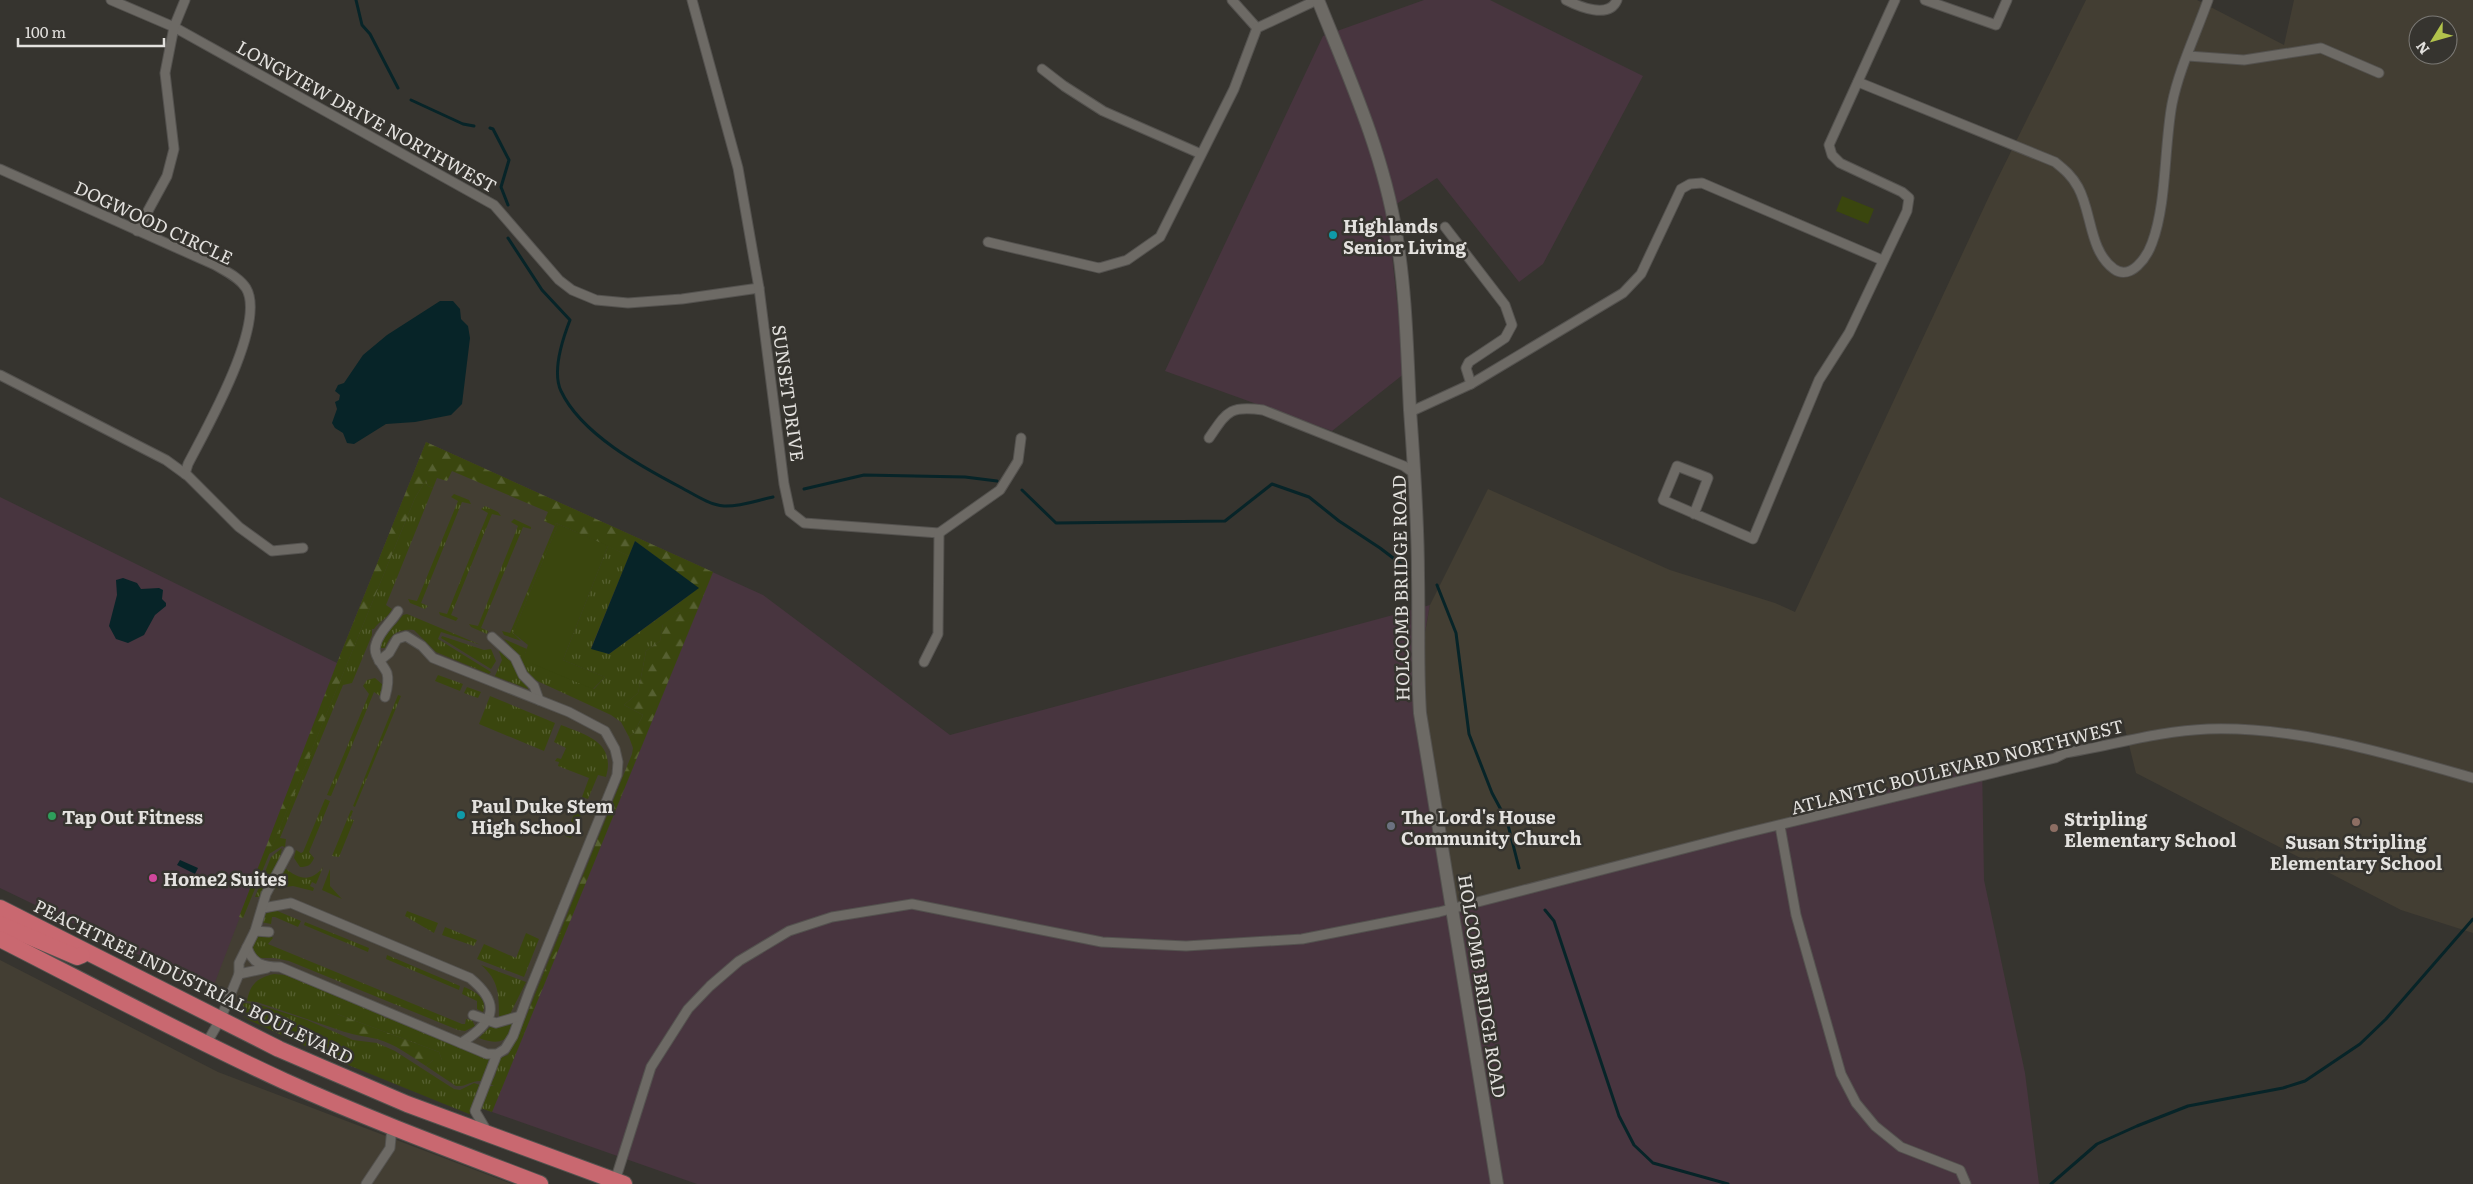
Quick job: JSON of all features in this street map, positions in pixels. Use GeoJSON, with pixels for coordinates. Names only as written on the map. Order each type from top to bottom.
{"type":"FeatureCollection","features":[{"type":"Feature","properties":{"kind":"highway","name":"PEACHTREE INDUSTRIAL BOULEVARD"},"geometry":{"type":"LineString","coordinates":[[0,908],[279,1049],[382,1093],[617,1183]]}},
{"type":"Feature","properties":{"kind":"highway"},"geometry":{"type":"LineString","coordinates":[[0,924],[77,957],[91,953]]}},
{"type":"Feature","properties":{"kind":"highway"},"geometry":{"type":"LineString","coordinates":[[0,939],[206,1044],[392,1127],[540,1184]]}},
{"type":"Feature","properties":{"kind":"street","name":"LONGVIEW DRIVE NORTHWEST"},"geometry":{"type":"LineString","coordinates":[[111,0],[174,27],[494,205],[558,280],[572,290],[596,300],[628,303],[682,299],[759,288]]}},
{"type":"Feature","properties":{"kind":"street"},"geometry":{"type":"LineString","coordinates":[[137,231],[167,176],[174,149],[165,73],[174,27],[185,0]]}},
{"type":"Feature","properties":{"kind":"street","name":"SUNSET DRIVE"},"geometry":{"type":"LineString","coordinates":[[692,0],[738,168],[759,288],[784,484],[790,512],[804,523],[940,533]]}},
{"type":"Feature","properties":{"kind":"street"},"geometry":{"type":"LineString","coordinates":[[1232,0],[1257,28]]}},
{"type":"Feature","properties":{"kind":"street"},"geometry":{"type":"LineString","coordinates":[[988,242],[1099,268],[1127,260],[1160,237],[1234,89],[1257,28],[1317,0]]}},
{"type":"Feature","properties":{"kind":"street","name":"HOLCOMB BRIDGE ROAD"},"geometry":{"type":"LineString","coordinates":[[1317,0],[1351,83],[1391,205],[1404,294],[1415,474],[1418,576],[1417,669],[1420,712],[1497,1184]]}},
{"type":"Feature","properties":{"kind":"street"},"geometry":{"type":"LineString","coordinates":[[1566,0],[1576,5],[1602,10],[1611,8],[1617,0]]}},
{"type":"Feature","properties":{"kind":"street"},"geometry":{"type":"LineString","coordinates":[[1694,514],[1708,478],[1677,466],[1663,500],[1694,514],[1753,539],[1819,380],[1849,333],[1882,260],[1907,211],[1909,198],[1902,192],[1840,163],[1832,155],[1829,145],[1895,0]]}},
{"type":"Feature","properties":{"kind":"street"},"geometry":{"type":"LineString","coordinates":[[1925,0],[1996,25],[2008,0]]}},
{"type":"Feature","properties":{"kind":"street"},"geometry":{"type":"LineString","coordinates":[[1858,82],[2055,162],[2068,172],[2079,188],[2099,252],[2114,269],[2128,272],[2142,260],[2152,242],[2161,200],[2172,103],[2178,79],[2208,0]]}},
{"type":"Feature","properties":{"kind":"street"},"geometry":{"type":"LineString","coordinates":[[2188,56],[2244,60],[2321,48],[2379,73]]}},
{"type":"Feature","properties":{"kind":"street"},"geometry":{"type":"LineString","coordinates":[[1042,68],[1064,86],[1102,111],[1201,154]]}},
{"type":"Feature","properties":{"kind":"street","name":"DOGWOOD CIRCLE"},"geometry":{"type":"LineString","coordinates":[[0,169],[215,265],[240,280],[246,288],[251,302],[246,335],[227,388],[188,464],[185,474]]}},
{"type":"Feature","properties":{"kind":"street"},"geometry":{"type":"LineString","coordinates":[[1410,412],[1471,384],[1623,293],[1642,274],[1681,189],[1690,184],[1702,183],[1882,260]]}},
{"type":"Feature","properties":{"kind":"street"},"geometry":{"type":"LineString","coordinates":[[1445,227],[1505,306],[1512,324],[1505,338],[1469,362],[1466,368],[1471,384]]}},
{"type":"Feature","properties":{"kind":"street"},"geometry":{"type":"LineString","coordinates":[[0,375],[166,460],[185,474],[239,526],[272,551],[302,548]]}},
{"type":"Feature","properties":{"kind":"street"},"geometry":{"type":"LineString","coordinates":[[1209,438],[1226,414],[1244,407],[1262,410],[1404,466],[1415,474]]}},
{"type":"Feature","properties":{"kind":"street"},"geometry":{"type":"LineString","coordinates":[[924,662],[938,634],[940,533],[1000,490],[1018,461],[1021,438]]}},
{"type":"Feature","properties":{"kind":"street"},"geometry":{"type":"LineString","coordinates":[[385,697],[387,673],[379,661],[374,646],[382,630],[398,611]]}},
{"type":"Feature","properties":{"kind":"street"},"geometry":{"type":"LineString","coordinates":[[247,947],[253,960],[258,964],[288,971],[487,1054],[496,1054],[505,1049],[513,1036],[614,783],[618,768],[615,750],[605,731],[569,712],[433,658],[422,646],[406,636],[397,639],[389,653],[379,661]]}},
{"type":"Feature","properties":{"kind":"street"},"geometry":{"type":"LineString","coordinates":[[492,637],[515,658],[523,675],[534,686],[539,700]]}},
{"type":"Feature","properties":{"kind":"street","name":"ATLANTIC BOULEVARD NORTHWEST"},"geometry":{"type":"LineString","coordinates":[[617,1183],[651,1067],[688,1009],[710,986],[739,961],[789,931],[832,917],[912,904],[1102,942],[1186,946],[1302,939],[1452,908],[1728,837],[2056,758],[2065,753],[2157,734],[2209,729],[2266,732],[2362,746],[2473,778]]}},
{"type":"Feature","properties":{"kind":"street"},"geometry":{"type":"LineString","coordinates":[[1780,826],[1796,915],[1841,1074],[1856,1103],[1875,1126],[1901,1147],[1960,1170],[1966,1184]]}},
{"type":"Feature","properties":{"kind":"street"},"geometry":{"type":"LineString","coordinates":[[206,1044],[220,1020],[239,974],[239,963],[263,908],[266,894],[289,851]]}},
{"type":"Feature","properties":{"kind":"street"},"geometry":{"type":"LineString","coordinates":[[263,908],[291,903],[470,978],[485,990],[490,1003],[487,1020],[479,1032],[461,1043]]}},
{"type":"Feature","properties":{"kind":"street"},"geometry":{"type":"LineString","coordinates":[[254,931],[269,932]]}},
{"type":"Feature","properties":{"kind":"street"},"geometry":{"type":"LineString","coordinates":[[239,974],[270,967]]}},
{"type":"Feature","properties":{"kind":"street"},"geometry":{"type":"LineString","coordinates":[[473,1015],[487,1020],[504,1022],[520,1016]]}},
{"type":"Feature","properties":{"kind":"street"},"geometry":{"type":"LineString","coordinates":[[488,1133],[475,1111],[496,1054]]}},
{"type":"Feature","properties":{"kind":"street"},"geometry":{"type":"LineString","coordinates":[[366,1184],[390,1148],[392,1127]]}},
{"type":"Feature","properties":{"kind":"shaded area"},"geometry":{"type":"Polygon","coordinates":[[[1424,0],[1490,0],[1643,76],[1543,264],[1519,282],[1437,178],[1387,210],[1405,373],[1332,431],[1165,371],[1323,36],[1424,0]]]}},
{"type":"Feature","properties":{"kind":"shaded area"},"geometry":{"type":"Polygon","coordinates":[[[2086,0],[2197,0],[2284,45],[2294,0],[2473,0],[2473,933],[2401,910],[2136,773],[2124,725],[2053,747],[1982,761],[1791,817],[1524,888],[1448,905],[1413,699],[1430,605],[1488,489],[1670,570],[1775,603],[1795,612],[1993,188],[2086,0]]]}},
{"type":"Feature","properties":{"kind":"shaded area"},"geometry":{"type":"Polygon","coordinates":[[[426,442],[763,595],[950,735],[1430,605],[1413,699],[1791,817],[1982,761],[1984,880],[2025,1073],[2039,1184],[697,1184],[364,1067],[191,980],[0,888],[0,497],[337,663],[426,442]]]}},
{"type":"Feature","properties":{"kind":"shaded area"},"geometry":{"type":"Polygon","coordinates":[[[426,442],[713,572],[492,1112],[364,1067],[212,990],[337,663],[426,442]]]}},
{"type":"Feature","properties":{"kind":"shaded area"},"geometry":{"type":"Polygon","coordinates":[[[0,960],[218,1072],[512,1184],[0,1184],[0,960]]]}},
{"type":"Feature","properties":{"kind":"green space"},"geometry":{"type":"Polygon","coordinates":[[[1842,196],[1874,209],[1868,224],[1836,211],[1842,196]]]}},
{"type":"Feature","properties":{"kind":"green space"},"geometry":{"type":"Polygon","coordinates":[[[426,442],[713,572],[524,1034],[520,1032],[632,754],[633,748],[629,737],[634,733],[643,715],[624,705],[638,693],[646,651],[660,641],[663,623],[679,612],[679,603],[698,588],[635,541],[629,556],[556,523],[555,526],[544,521],[548,512],[452,471],[447,481],[437,478],[433,488],[428,486],[426,480],[415,498],[243,918],[239,917],[337,663],[426,442]]]}},
{"type":"Feature","properties":{"kind":"green space"},"geometry":{"type":"Polygon","coordinates":[[[426,480],[428,486],[433,488],[386,605],[392,609],[372,629],[372,635],[352,683],[343,685],[280,838],[286,839],[285,847],[282,846],[269,854],[415,498],[426,480]]]}},
{"type":"Feature","properties":{"kind":"green space"},"geometry":{"type":"Polygon","coordinates":[[[454,494],[469,500],[471,504],[462,502],[421,603],[428,606],[425,609],[410,603],[408,599],[417,601],[458,501],[451,497],[454,494]]]}},
{"type":"Feature","properties":{"kind":"green space"},"geometry":{"type":"Polygon","coordinates":[[[485,506],[498,512],[501,516],[492,514],[451,615],[458,618],[456,621],[440,615],[439,612],[447,614],[488,513],[481,509],[485,506]]]}},
{"type":"Feature","properties":{"kind":"green space"},"geometry":{"type":"Polygon","coordinates":[[[514,519],[531,527],[531,529],[523,527],[481,628],[488,631],[487,634],[471,627],[469,624],[478,626],[518,526],[511,522],[514,519]]]}},
{"type":"Feature","properties":{"kind":"green space"},"geometry":{"type":"Polygon","coordinates":[[[556,523],[558,524],[513,633],[521,641],[504,635],[502,631],[510,633],[556,523]]]}},
{"type":"Feature","properties":{"kind":"green space"},"geometry":{"type":"Polygon","coordinates":[[[558,524],[608,546],[563,660],[605,677],[593,689],[533,664],[525,654],[528,645],[513,633],[558,524]]]}},
{"type":"Feature","properties":{"kind":"green space"},"geometry":{"type":"Polygon","coordinates":[[[608,546],[629,556],[591,648],[609,654],[679,603],[679,612],[663,624],[660,641],[646,651],[638,693],[624,705],[643,715],[634,733],[629,737],[621,722],[611,715],[533,679],[527,674],[516,653],[504,639],[527,649],[525,654],[594,689],[605,677],[563,660],[608,546]]]}},
{"type":"Feature","properties":{"kind":"green space"},"geometry":{"type":"Polygon","coordinates":[[[407,614],[481,645],[441,632],[438,639],[491,672],[489,674],[436,652],[414,630],[404,630],[396,633],[385,648],[380,648],[379,645],[387,630],[396,624],[403,615],[407,614]]]}},
{"type":"Feature","properties":{"kind":"green space"},"geometry":{"type":"Polygon","coordinates":[[[442,636],[484,650],[491,649],[496,661],[491,669],[441,638],[442,636]]]}},
{"type":"Feature","properties":{"kind":"green space"},"geometry":{"type":"Polygon","coordinates":[[[498,648],[510,657],[516,672],[528,686],[528,689],[495,676],[502,660],[498,648]]]}},
{"type":"Feature","properties":{"kind":"green space"},"geometry":{"type":"Polygon","coordinates":[[[438,675],[463,684],[460,691],[435,681],[438,675]]]}},
{"type":"Feature","properties":{"kind":"green space"},"geometry":{"type":"Polygon","coordinates":[[[375,678],[383,685],[380,696],[374,692],[331,796],[327,795],[369,694],[363,686],[367,680],[375,678]]]}},
{"type":"Feature","properties":{"kind":"green space"},"geometry":{"type":"Polygon","coordinates":[[[467,687],[481,692],[478,698],[464,693],[467,687]]]}},
{"type":"Feature","properties":{"kind":"green space"},"geometry":{"type":"Polygon","coordinates":[[[398,695],[401,696],[355,807],[353,806],[398,695]]]}},
{"type":"Feature","properties":{"kind":"green space"},"geometry":{"type":"Polygon","coordinates":[[[490,696],[555,723],[544,751],[479,724],[490,696]]]}},
{"type":"Feature","properties":{"kind":"green space"},"geometry":{"type":"Polygon","coordinates":[[[561,725],[580,732],[597,742],[607,756],[606,777],[598,775],[588,799],[582,797],[589,778],[558,766],[559,762],[555,761],[557,758],[561,759],[566,748],[554,742],[561,725]]]}},
{"type":"Feature","properties":{"kind":"green space"},"geometry":{"type":"Polygon","coordinates":[[[325,799],[330,801],[309,852],[314,858],[309,865],[300,867],[294,858],[296,850],[301,853],[303,852],[325,799]]]}},
{"type":"Feature","properties":{"kind":"green space"},"geometry":{"type":"Polygon","coordinates":[[[580,800],[586,803],[571,838],[565,836],[580,800]]]}},
{"type":"Feature","properties":{"kind":"green space"},"geometry":{"type":"Polygon","coordinates":[[[351,810],[353,811],[350,819],[354,820],[339,857],[332,856],[351,810]]]}},
{"type":"Feature","properties":{"kind":"green space"},"geometry":{"type":"Polygon","coordinates":[[[282,848],[278,865],[259,897],[255,897],[271,857],[282,848]]]}},
{"type":"Feature","properties":{"kind":"green space"},"geometry":{"type":"Polygon","coordinates":[[[323,867],[316,884],[312,882],[310,886],[314,888],[313,891],[293,886],[271,889],[285,868],[295,875],[305,878],[319,872],[323,867]]]}},
{"type":"Feature","properties":{"kind":"green space"},"geometry":{"type":"Polygon","coordinates":[[[330,869],[330,886],[342,899],[322,890],[330,869]]]}},
{"type":"Feature","properties":{"kind":"green space"},"geometry":{"type":"Polygon","coordinates":[[[275,910],[301,921],[298,927],[275,917],[272,917],[271,924],[261,922],[265,914],[275,910]]]}},
{"type":"Feature","properties":{"kind":"green space"},"geometry":{"type":"Polygon","coordinates":[[[407,911],[438,923],[434,933],[405,916],[407,911]]]}},
{"type":"Feature","properties":{"kind":"green space"},"geometry":{"type":"Polygon","coordinates":[[[305,922],[369,948],[368,952],[304,925],[305,922]]]}},
{"type":"Feature","properties":{"kind":"green space"},"geometry":{"type":"Polygon","coordinates":[[[445,927],[477,940],[474,946],[442,935],[445,927]]]}},
{"type":"Feature","properties":{"kind":"green space"},"geometry":{"type":"Polygon","coordinates":[[[526,933],[539,939],[524,977],[477,959],[484,944],[516,958],[526,933]]]}},
{"type":"Feature","properties":{"kind":"green space"},"geometry":{"type":"Polygon","coordinates":[[[259,935],[273,938],[268,944],[462,1024],[465,1024],[466,1019],[472,1020],[475,1026],[465,1031],[458,1030],[289,961],[260,958],[252,952],[252,944],[259,935]]]}},
{"type":"Feature","properties":{"kind":"green space"},"geometry":{"type":"Polygon","coordinates":[[[387,955],[460,986],[459,990],[386,959],[387,955]]]}},
{"type":"Feature","properties":{"kind":"green space"},"geometry":{"type":"Polygon","coordinates":[[[481,965],[526,982],[510,1014],[499,1017],[499,1002],[495,982],[481,965]]]}},
{"type":"Feature","properties":{"kind":"green space"},"geometry":{"type":"Polygon","coordinates":[[[274,974],[285,975],[382,1015],[386,1019],[387,1017],[477,1053],[481,1058],[481,1056],[490,1057],[482,1081],[456,1086],[426,1066],[433,1060],[442,1060],[439,1052],[337,1014],[342,1024],[339,1030],[257,1002],[247,1001],[250,990],[255,983],[274,974]]]}},
{"type":"Feature","properties":{"kind":"green space"},"geometry":{"type":"Polygon","coordinates":[[[464,987],[476,993],[482,999],[484,1003],[483,1012],[477,1009],[477,1001],[462,994],[464,987]]]}},
{"type":"Feature","properties":{"kind":"green space"},"geometry":{"type":"Polygon","coordinates":[[[243,1003],[257,1004],[307,1020],[353,1040],[377,1043],[395,1051],[454,1089],[460,1090],[474,1083],[480,1085],[471,1113],[469,1114],[331,1058],[249,1020],[243,1016],[248,1017],[249,1015],[244,1011],[243,1003]]]}},
{"type":"Feature","properties":{"kind":"green space"},"geometry":{"type":"Polygon","coordinates":[[[337,1014],[439,1052],[442,1060],[433,1060],[426,1066],[384,1041],[339,1030],[341,1024],[334,1016],[337,1014]]]}},
{"type":"Feature","properties":{"kind":"green space"},"geometry":{"type":"Polygon","coordinates":[[[516,1021],[510,1034],[498,1042],[479,1038],[493,1024],[516,1021]]]}},
{"type":"Feature","properties":{"kind":"green space"},"geometry":{"type":"Polygon","coordinates":[[[520,1032],[524,1034],[492,1112],[480,1108],[488,1086],[494,1086],[490,1084],[495,1076],[500,1058],[508,1055],[520,1032]]]}},
{"type":"Feature","properties":{"kind":"water"},"geometry":{"type":"Polygon","coordinates":[[[440,301],[453,301],[460,309],[461,319],[468,326],[470,338],[462,404],[451,415],[415,422],[386,424],[354,444],[347,443],[343,433],[335,428],[332,423],[337,409],[335,402],[339,400],[340,395],[335,391],[338,385],[344,383],[363,355],[387,335],[440,301]]]}},
{"type":"Feature","properties":{"kind":"water"},"geometry":{"type":"Polygon","coordinates":[[[635,541],[699,588],[609,654],[591,649],[635,541]]]}},
{"type":"Feature","properties":{"kind":"water"},"geometry":{"type":"Polygon","coordinates":[[[123,578],[137,583],[141,589],[159,588],[163,590],[162,599],[166,603],[166,606],[155,615],[144,635],[128,643],[116,639],[109,626],[117,595],[116,580],[123,578]]]}},
{"type":"Feature","properties":{"kind":"water"},"geometry":{"type":"Polygon","coordinates":[[[180,860],[198,868],[195,874],[177,865],[180,860]]]}},
{"type":"Feature","properties":{"kind":"waterway"},"geometry":{"type":"LineString","coordinates":[[356,0],[362,25],[370,34],[398,88]]}},
{"type":"Feature","properties":{"kind":"waterway"},"geometry":{"type":"LineString","coordinates":[[411,100],[463,124],[474,126]]}},
{"type":"Feature","properties":{"kind":"waterway"},"geometry":{"type":"LineString","coordinates":[[490,128],[493,129],[509,160],[501,187],[508,205]]}},
{"type":"Feature","properties":{"kind":"waterway"},"geometry":{"type":"LineString","coordinates":[[508,238],[542,290],[570,320],[564,336],[558,365],[559,383],[561,391],[570,407],[583,421],[614,448],[666,480],[708,502],[730,506],[773,497]]}},
{"type":"Feature","properties":{"kind":"waterway"},"geometry":{"type":"LineString","coordinates":[[804,489],[864,475],[965,477],[997,481]]}},
{"type":"Feature","properties":{"kind":"waterway"},"geometry":{"type":"LineString","coordinates":[[1022,490],[1056,523],[1225,521],[1272,484],[1309,497],[1339,521],[1405,567]]}},
{"type":"Feature","properties":{"kind":"waterway"},"geometry":{"type":"LineString","coordinates":[[1437,585],[1456,633],[1469,734],[1492,793],[1507,821],[1519,868]]}},
{"type":"Feature","properties":{"kind":"waterway"},"geometry":{"type":"LineString","coordinates":[[1545,910],[1554,921],[1619,1116],[1634,1145],[1653,1163],[1728,1184]]}},
{"type":"Feature","properties":{"kind":"waterway"},"geometry":{"type":"LineString","coordinates":[[2051,1184],[2097,1144],[2137,1126],[2188,1106],[2283,1088],[2305,1081],[2360,1044],[2386,1019],[2473,919]]}},
{"type":"Feature","properties":{"kind":"place","name":"Highlands Senior Living"},"geometry":{"type":"Point","coordinates":[1333,235]}},
{"type":"Feature","properties":{"kind":"place","name":"Paul Duke Stem High School"},"geometry":{"type":"Point","coordinates":[461,815]}},
{"type":"Feature","properties":{"kind":"place","name":"Tap Out Fitness"},"geometry":{"type":"Point","coordinates":[52,816]}},
{"type":"Feature","properties":{"kind":"place","name":"Susan Stripling Elementary School"},"geometry":{"type":"Point","coordinates":[2356,822]}},
{"type":"Feature","properties":{"kind":"place","name":"The Lord's House Community Church"},"geometry":{"type":"Point","coordinates":[1391,826]}},
{"type":"Feature","properties":{"kind":"place","name":"Stripling Elementary School"},"geometry":{"type":"Point","coordinates":[2054,828]}},
{"type":"Feature","properties":{"kind":"place","name":"Home2 Suites"},"geometry":{"type":"Point","coordinates":[153,878]}}]}
